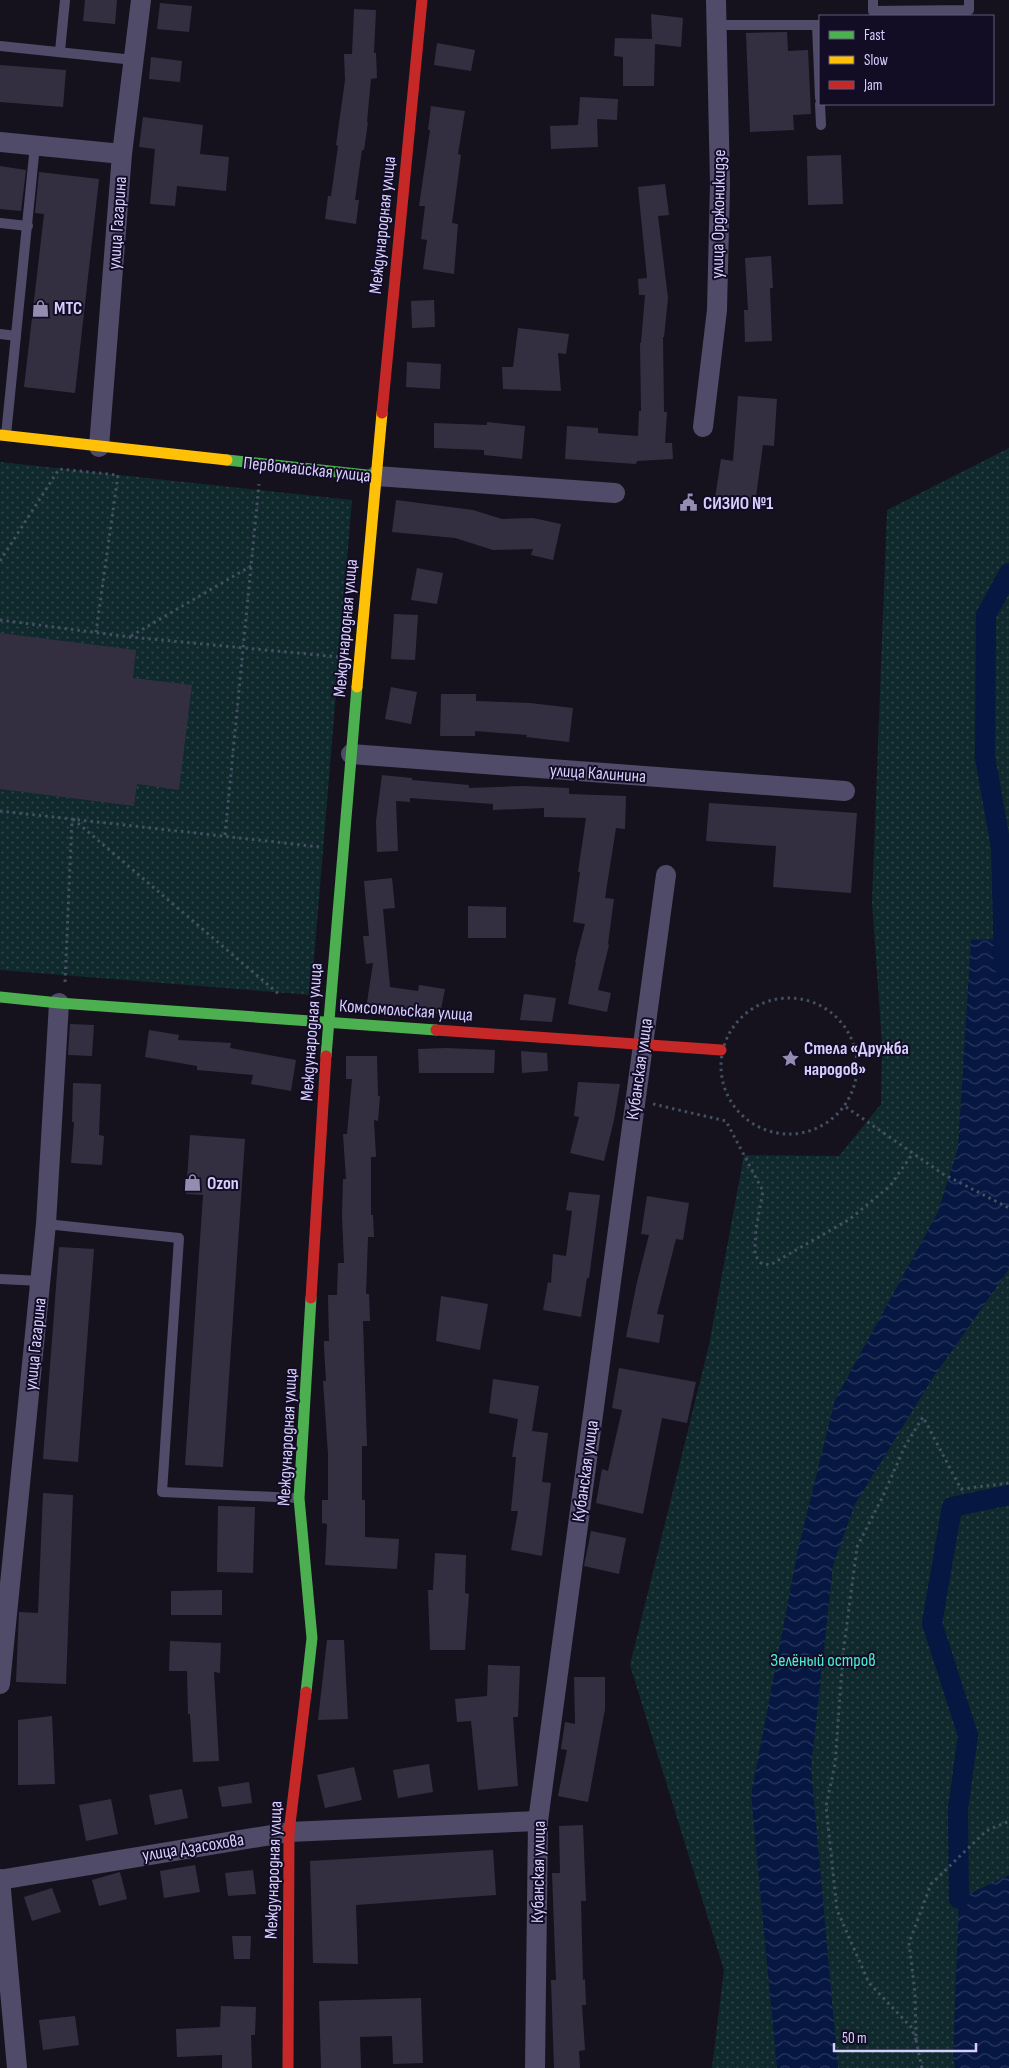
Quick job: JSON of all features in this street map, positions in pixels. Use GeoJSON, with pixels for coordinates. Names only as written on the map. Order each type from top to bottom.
{"type":"FeatureCollection","features":[{"type":"Feature","properties":{"kind":"main road","name":"Международная улица"},"geometry":{"type":"LineString","coordinates":[[288,2068],[289,1832],[312,1638],[299,1498],[328,1022],[359,659],[422,0]]}},
{"type":"Feature","properties":{"kind":"main road","name":"Первомайская улица"},"geometry":{"type":"LineString","coordinates":[[3,436],[376,476]]}},
{"type":"Feature","properties":{"kind":"main road","name":"Комсомольская улица"},"geometry":{"type":"LineString","coordinates":[[0,997],[62,994],[328,1022],[720,1050]]}},
{"type":"Feature","properties":{"kind":"street","name":"улица Гагарина"},"geometry":{"type":"LineString","coordinates":[[99,447],[122,154],[141,0]]}},
{"type":"Feature","properties":{"kind":"street","name":"улица Орджоникидзе"},"geometry":{"type":"LineString","coordinates":[[703,427],[717,310],[720,184],[716,0]]}},
{"type":"Feature","properties":{"kind":"street"},"geometry":{"type":"LineString","coordinates":[[0,142],[122,154]]}},
{"type":"Feature","properties":{"kind":"street","name":"Первомайская улица"},"geometry":{"type":"LineString","coordinates":[[376,476],[615,493]]}},
{"type":"Feature","properties":{"kind":"street","name":"улица Калинина"},"geometry":{"type":"LineString","coordinates":[[351,754],[845,791]]}},
{"type":"Feature","properties":{"kind":"street","name":"Кубанская улица"},"geometry":{"type":"LineString","coordinates":[[535,2068],[538,1821],[666,875]]}},
{"type":"Feature","properties":{"kind":"street","name":"улица Гагарина"},"geometry":{"type":"LineString","coordinates":[[0,1684],[41,1281],[62,994]]}},
{"type":"Feature","properties":{"kind":"street","name":"улица Дзасохова"},"geometry":{"type":"LineString","coordinates":[[0,1880],[289,1832],[538,1821]]}},
{"type":"Feature","properties":{"kind":"street"},"geometry":{"type":"LineString","coordinates":[[0,1880],[17,2068]]}},
{"type":"Feature","properties":{"kind":"lane"},"geometry":{"type":"LineString","coordinates":[[60,51],[65,0]]}},
{"type":"Feature","properties":{"kind":"lane"},"geometry":{"type":"LineString","coordinates":[[872,0],[873,11],[969,10],[969,0]]}},
{"type":"Feature","properties":{"kind":"lane"},"geometry":{"type":"LineString","coordinates":[[716,25],[817,25],[819,74]]}},
{"type":"Feature","properties":{"kind":"lane"},"geometry":{"type":"LineString","coordinates":[[0,46],[134,60]]}},
{"type":"Feature","properties":{"kind":"lane"},"geometry":{"type":"LineString","coordinates":[[820,105],[821,125]]}},
{"type":"Feature","properties":{"kind":"lane"},"geometry":{"type":"LineString","coordinates":[[3,436],[16,336],[36,145]]}},
{"type":"Feature","properties":{"kind":"lane"},"geometry":{"type":"LineString","coordinates":[[0,223],[28,226]]}},
{"type":"Feature","properties":{"kind":"lane"},"geometry":{"type":"LineString","coordinates":[[0,334],[16,336]]}},
{"type":"Feature","properties":{"kind":"lane"},"geometry":{"type":"LineString","coordinates":[[46,1224],[179,1238],[162,1492],[299,1498]]}},
{"type":"Feature","properties":{"kind":"lane"},"geometry":{"type":"LineString","coordinates":[[0,1279],[41,1281]]}},
{"type":"Feature","properties":{"kind":"path"},"geometry":{"type":"LineString","coordinates":[[225,835],[261,464]]}},
{"type":"Feature","properties":{"kind":"path"},"geometry":{"type":"LineString","coordinates":[[0,561],[60,469],[118,475],[96,632]]}},
{"type":"Feature","properties":{"kind":"path"},"geometry":{"type":"LineString","coordinates":[[130,637],[251,566]]}},
{"type":"Feature","properties":{"kind":"path"},"geometry":{"type":"LineString","coordinates":[[0,620],[130,637],[359,659]]}},
{"type":"Feature","properties":{"kind":"path"},"geometry":{"type":"LineString","coordinates":[[0,811],[323,847]]}},
{"type":"Feature","properties":{"kind":"path"},"geometry":{"type":"LineString","coordinates":[[62,994],[72,818]]}},
{"type":"Feature","properties":{"kind":"path"},"geometry":{"type":"LineString","coordinates":[[72,818],[283,996]]}},
{"type":"Feature","properties":{"kind":"path"},"geometry":{"type":"LineString","coordinates":[[778,997],[818,1002],[849,1030],[851,1037],[859,1069],[846,1107],[816,1131],[778,1135],[743,1120],[722,1088],[720,1050],[741,1015],[778,997]]}},
{"type":"Feature","properties":{"kind":"path"},"geometry":{"type":"LineString","coordinates":[[635,1100],[726,1121],[763,1191],[756,1229],[755,1255],[761,1263],[770,1265],[850,1219],[890,1186],[914,1154]]}},
{"type":"Feature","properties":{"kind":"path"},"geometry":{"type":"LineString","coordinates":[[846,1107],[943,1174],[1009,1208]]}},
{"type":"Feature","properties":{"kind":"path"},"geometry":{"type":"LineString","coordinates":[[922,2068],[911,2027],[869,1982],[837,1910],[826,1806],[835,1764],[843,1654],[857,1547],[883,1496],[905,1446],[923,1417],[961,1488],[1009,1483]]}},
{"type":"Feature","properties":{"kind":"path"},"geometry":{"type":"LineString","coordinates":[[916,2040],[915,1993],[909,1943],[930,1884],[986,1831],[1009,1821]]}},
{"type":"Feature","properties":{"kind":"green space","name":"Зелёный остров"},"geometry":{"type":"Polygon","coordinates":[[[1009,448],[1009,2068],[712,2068],[724,1970],[630,1665],[709,1345],[744,1155],[839,1156],[881,1104],[882,1043],[872,902],[887,510],[1009,448]]]}},
{"type":"Feature","properties":{"kind":"green space"},"geometry":{"type":"Polygon","coordinates":[[[0,462],[352,500],[311,995],[0,970],[0,462]]]}},
{"type":"Feature","properties":{"kind":"water"},"geometry":{"type":"Polygon","coordinates":[[[1009,939],[1009,1269],[932,1379],[855,1504],[833,1565],[811,1768],[838,2068],[777,2068],[751,1795],[798,1550],[835,1400],[938,1212],[958,1148],[971,940],[1009,939]]]}},
{"type":"Feature","properties":{"kind":"water"},"geometry":{"type":"Polygon","coordinates":[[[1009,1875],[1009,2068],[955,2068],[953,2056],[959,1899],[1009,1875]]]}},
{"type":"Feature","properties":{"kind":"building"},"geometry":{"type":"Polygon","coordinates":[[[85,0],[117,0],[115,24],[83,21],[85,0]]]}},
{"type":"Feature","properties":{"kind":"building"},"geometry":{"type":"Polygon","coordinates":[[[160,3],[192,6],[189,32],[157,29],[160,3]]]}},
{"type":"Feature","properties":{"kind":"building"},"geometry":{"type":"Polygon","coordinates":[[[354,9],[376,10],[374,53],[376,53],[377,78],[371,79],[368,122],[355,200],[359,200],[356,224],[325,219],[328,196],[331,196],[338,146],[336,145],[345,80],[344,54],[352,54],[354,9]]]}},
{"type":"Feature","properties":{"kind":"building"},"geometry":{"type":"Polygon","coordinates":[[[651,14],[683,18],[681,47],[655,44],[654,86],[623,86],[623,57],[614,56],[615,38],[652,39],[651,14]]]}},
{"type":"Feature","properties":{"kind":"building"},"geometry":{"type":"Polygon","coordinates":[[[787,32],[788,51],[808,50],[811,114],[793,115],[794,130],[750,132],[746,33],[787,32]]]}},
{"type":"Feature","properties":{"kind":"building"},"geometry":{"type":"Polygon","coordinates":[[[437,43],[475,50],[471,71],[434,65],[437,43]]]}},
{"type":"Feature","properties":{"kind":"building"},"geometry":{"type":"Polygon","coordinates":[[[151,57],[182,61],[180,82],[149,79],[151,57]]]}},
{"type":"Feature","properties":{"kind":"building"},"geometry":{"type":"Polygon","coordinates":[[[0,65],[66,70],[63,107],[0,102],[0,65]]]}},
{"type":"Feature","properties":{"kind":"building"},"geometry":{"type":"Polygon","coordinates":[[[580,97],[618,99],[617,120],[597,119],[598,147],[551,149],[550,126],[578,125],[580,97]]]}},
{"type":"Feature","properties":{"kind":"building"},"geometry":{"type":"Polygon","coordinates":[[[431,106],[465,111],[458,154],[461,155],[452,223],[458,224],[454,274],[423,269],[427,240],[421,239],[425,206],[419,206],[430,130],[428,130],[431,106]]]}},
{"type":"Feature","properties":{"kind":"building"},"geometry":{"type":"Polygon","coordinates":[[[143,117],[203,125],[200,154],[229,157],[226,191],[177,186],[175,206],[150,204],[155,149],[139,147],[143,117]]]}},
{"type":"Feature","properties":{"kind":"building"},"geometry":{"type":"Polygon","coordinates":[[[841,155],[843,204],[808,205],[807,156],[841,155]]]}},
{"type":"Feature","properties":{"kind":"building"},"geometry":{"type":"Polygon","coordinates":[[[0,166],[26,170],[21,211],[0,209],[0,166]]]}},
{"type":"Feature","properties":{"kind":"building"},"geometry":{"type":"Polygon","coordinates":[[[39,172],[99,179],[75,393],[24,387],[44,214],[35,213],[39,172]]]}},
{"type":"Feature","properties":{"kind":"building"},"geometry":{"type":"Polygon","coordinates":[[[665,184],[669,215],[658,216],[668,298],[663,337],[664,412],[667,412],[665,443],[672,443],[673,459],[637,461],[636,464],[565,459],[567,426],[598,428],[598,433],[638,436],[639,411],[641,411],[640,343],[645,295],[639,295],[638,279],[647,278],[638,187],[665,184]]]}},
{"type":"Feature","properties":{"kind":"building"},"geometry":{"type":"Polygon","coordinates":[[[771,256],[773,288],[770,288],[772,341],[745,342],[744,310],[748,310],[745,258],[771,256]]]}},
{"type":"Feature","properties":{"kind":"building"},"geometry":{"type":"Polygon","coordinates":[[[434,300],[435,327],[412,328],[411,301],[434,300]]]}},
{"type":"Feature","properties":{"kind":"building"},"geometry":{"type":"Polygon","coordinates":[[[518,328],[569,334],[566,354],[558,353],[561,391],[503,389],[502,367],[513,367],[518,328]]]}},
{"type":"Feature","properties":{"kind":"building"},"geometry":{"type":"Polygon","coordinates":[[[407,362],[441,364],[440,389],[406,387],[407,362]]]}},
{"type":"Feature","properties":{"kind":"building"},"geometry":{"type":"Polygon","coordinates":[[[738,396],[777,399],[774,446],[763,445],[755,504],[715,498],[721,459],[733,461],[738,396]]]}},
{"type":"Feature","properties":{"kind":"building"},"geometry":{"type":"Polygon","coordinates":[[[487,422],[525,426],[522,459],[484,455],[484,450],[434,448],[434,423],[487,425],[487,422]]]}},
{"type":"Feature","properties":{"kind":"building"},"geometry":{"type":"Polygon","coordinates":[[[396,500],[473,510],[502,519],[533,518],[561,524],[553,560],[531,555],[533,549],[493,550],[455,538],[392,532],[396,500]]]}},
{"type":"Feature","properties":{"kind":"building"},"geometry":{"type":"Polygon","coordinates":[[[417,568],[443,573],[437,604],[411,600],[417,568]]]}},
{"type":"Feature","properties":{"kind":"building"},"geometry":{"type":"Polygon","coordinates":[[[394,614],[418,615],[415,660],[391,659],[394,614]]]}},
{"type":"Feature","properties":{"kind":"building"},"geometry":{"type":"Polygon","coordinates":[[[0,633],[136,650],[133,678],[192,685],[179,790],[137,784],[134,806],[0,789],[0,633]]]}},
{"type":"Feature","properties":{"kind":"building"},"geometry":{"type":"Polygon","coordinates":[[[391,687],[417,692],[411,724],[385,719],[391,687]]]}},
{"type":"Feature","properties":{"kind":"building"},"geometry":{"type":"Polygon","coordinates":[[[441,694],[476,694],[476,701],[530,703],[573,708],[569,742],[526,737],[527,735],[475,731],[475,736],[440,736],[441,694]]]}},
{"type":"Feature","properties":{"kind":"building"},"geometry":{"type":"Polygon","coordinates":[[[382,775],[412,778],[412,780],[469,785],[469,788],[523,786],[569,788],[569,794],[626,796],[625,829],[616,828],[605,898],[614,899],[609,945],[598,990],[611,993],[607,1012],[568,1004],[575,962],[585,924],[573,922],[586,818],[544,817],[544,808],[493,810],[493,804],[410,798],[410,802],[396,801],[398,851],[377,852],[376,821],[382,775]]]}},
{"type":"Feature","properties":{"kind":"building"},"geometry":{"type":"Polygon","coordinates":[[[709,803],[857,813],[851,893],[773,887],[776,846],[706,841],[709,803]]]}},
{"type":"Feature","properties":{"kind":"building"},"geometry":{"type":"Polygon","coordinates":[[[392,878],[395,908],[383,909],[390,987],[418,991],[419,985],[445,989],[440,1014],[390,1007],[389,1011],[366,1009],[373,963],[366,964],[363,936],[369,936],[364,881],[392,878]]]}},
{"type":"Feature","properties":{"kind":"building"},"geometry":{"type":"Polygon","coordinates":[[[468,906],[506,907],[506,938],[468,938],[468,906]]]}},
{"type":"Feature","properties":{"kind":"building"},"geometry":{"type":"Polygon","coordinates":[[[524,994],[556,998],[552,1022],[520,1020],[524,994]]]}},
{"type":"Feature","properties":{"kind":"building"},"geometry":{"type":"Polygon","coordinates":[[[70,1024],[94,1025],[92,1056],[68,1055],[70,1024]]]}},
{"type":"Feature","properties":{"kind":"building"},"geometry":{"type":"Polygon","coordinates":[[[149,1030],[179,1035],[178,1040],[231,1043],[230,1048],[296,1060],[291,1091],[251,1084],[253,1075],[197,1070],[197,1066],[145,1057],[149,1030]]]}},
{"type":"Feature","properties":{"kind":"building"},"geometry":{"type":"Polygon","coordinates":[[[418,1049],[495,1050],[494,1073],[419,1073],[418,1049]]]}},
{"type":"Feature","properties":{"kind":"building"},"geometry":{"type":"Polygon","coordinates":[[[521,1051],[547,1053],[548,1071],[522,1073],[521,1051]]]}},
{"type":"Feature","properties":{"kind":"building"},"geometry":{"type":"Polygon","coordinates":[[[346,1056],[377,1056],[378,1096],[380,1096],[378,1121],[374,1120],[376,1157],[371,1157],[371,1215],[373,1215],[374,1237],[368,1237],[366,1294],[369,1294],[370,1321],[363,1321],[367,1446],[362,1446],[362,1500],[365,1500],[365,1537],[399,1539],[397,1569],[325,1565],[327,1524],[322,1523],[322,1500],[328,1500],[328,1454],[323,1381],[326,1381],[324,1341],[329,1341],[328,1295],[337,1295],[338,1263],[344,1263],[342,1216],[343,1179],[346,1179],[343,1134],[347,1134],[352,1079],[346,1079],[346,1056]]]}},
{"type":"Feature","properties":{"kind":"building"},"geometry":{"type":"Polygon","coordinates":[[[578,1082],[620,1084],[604,1161],[570,1153],[579,1117],[574,1116],[578,1082]]]}},
{"type":"Feature","properties":{"kind":"building"},"geometry":{"type":"Polygon","coordinates":[[[73,1083],[101,1084],[99,1135],[104,1136],[102,1165],[71,1163],[74,1122],[72,1122],[73,1083]]]}},
{"type":"Feature","properties":{"kind":"building"},"geometry":{"type":"Polygon","coordinates":[[[190,1135],[245,1139],[223,1467],[185,1465],[203,1195],[186,1194],[190,1135]]]}},
{"type":"Feature","properties":{"kind":"building"},"geometry":{"type":"Polygon","coordinates":[[[569,1192],[600,1195],[589,1278],[587,1278],[581,1317],[543,1310],[548,1282],[551,1283],[553,1254],[566,1256],[572,1211],[566,1210],[569,1192]]]}},
{"type":"Feature","properties":{"kind":"building"},"geometry":{"type":"Polygon","coordinates":[[[647,1196],[689,1203],[683,1240],[676,1239],[657,1314],[664,1315],[659,1343],[626,1337],[649,1235],[641,1234],[647,1196]]]}},
{"type":"Feature","properties":{"kind":"building"},"geometry":{"type":"Polygon","coordinates":[[[59,1247],[94,1249],[78,1462],[43,1459],[59,1247]]]}},
{"type":"Feature","properties":{"kind":"building"},"geometry":{"type":"Polygon","coordinates":[[[441,1296],[488,1304],[480,1350],[436,1341],[441,1296]]]}},
{"type":"Feature","properties":{"kind":"building"},"geometry":{"type":"Polygon","coordinates":[[[619,1368],[696,1382],[687,1423],[662,1418],[643,1514],[596,1503],[602,1469],[608,1471],[622,1410],[612,1408],[619,1368]]]}},
{"type":"Feature","properties":{"kind":"building"},"geometry":{"type":"Polygon","coordinates":[[[493,1379],[539,1386],[532,1431],[548,1433],[542,1482],[551,1483],[542,1556],[511,1550],[518,1511],[511,1511],[516,1457],[512,1457],[518,1419],[489,1413],[493,1379]]]}},
{"type":"Feature","properties":{"kind":"building"},"geometry":{"type":"Polygon","coordinates":[[[43,1493],[73,1495],[66,1684],[16,1682],[19,1612],[38,1613],[43,1493]]]}},
{"type":"Feature","properties":{"kind":"building"},"geometry":{"type":"Polygon","coordinates":[[[218,1506],[255,1507],[253,1573],[217,1572],[218,1506]]]}},
{"type":"Feature","properties":{"kind":"building"},"geometry":{"type":"Polygon","coordinates":[[[591,1531],[626,1538],[619,1574],[584,1566],[591,1531]]]}},
{"type":"Feature","properties":{"kind":"building"},"geometry":{"type":"Polygon","coordinates":[[[435,1553],[466,1555],[465,1593],[469,1594],[465,1650],[430,1650],[428,1590],[433,1590],[435,1553]]]}},
{"type":"Feature","properties":{"kind":"building"},"geometry":{"type":"Polygon","coordinates":[[[222,1590],[222,1615],[171,1615],[171,1591],[222,1590]]]}},
{"type":"Feature","properties":{"kind":"building"},"geometry":{"type":"Polygon","coordinates":[[[327,1640],[344,1640],[348,1719],[318,1720],[327,1640]]]}},
{"type":"Feature","properties":{"kind":"building"},"geometry":{"type":"Polygon","coordinates":[[[170,1641],[221,1643],[220,1673],[214,1672],[219,1761],[193,1762],[190,1714],[188,1714],[187,1671],[169,1671],[170,1641]]]}},
{"type":"Feature","properties":{"kind":"building"},"geometry":{"type":"Polygon","coordinates":[[[488,1665],[520,1666],[518,1717],[513,1717],[518,1786],[478,1790],[471,1721],[457,1722],[455,1699],[487,1696],[488,1665]]]}},
{"type":"Feature","properties":{"kind":"building"},"geometry":{"type":"Polygon","coordinates":[[[574,1677],[605,1677],[605,1709],[588,1802],[558,1796],[567,1750],[561,1749],[565,1722],[575,1724],[574,1677]]]}},
{"type":"Feature","properties":{"kind":"building"},"geometry":{"type":"Polygon","coordinates":[[[52,1716],[55,1784],[18,1785],[18,1720],[52,1716]]]}},
{"type":"Feature","properties":{"kind":"building"},"geometry":{"type":"Polygon","coordinates":[[[429,1764],[433,1792],[398,1798],[393,1770],[429,1764]]]}},
{"type":"Feature","properties":{"kind":"building"},"geometry":{"type":"Polygon","coordinates":[[[354,1767],[362,1800],[325,1808],[317,1775],[354,1767]]]}},
{"type":"Feature","properties":{"kind":"building"},"geometry":{"type":"Polygon","coordinates":[[[249,1782],[252,1803],[222,1807],[218,1787],[249,1782]]]}},
{"type":"Feature","properties":{"kind":"building"},"geometry":{"type":"Polygon","coordinates":[[[182,1789],[188,1818],[155,1825],[149,1795],[182,1789]]]}},
{"type":"Feature","properties":{"kind":"building"},"geometry":{"type":"Polygon","coordinates":[[[111,1799],[118,1834],[86,1841],[79,1805],[111,1799]]]}},
{"type":"Feature","properties":{"kind":"building"},"geometry":{"type":"Polygon","coordinates":[[[583,1825],[586,1901],[581,1901],[583,1980],[585,1979],[586,2005],[582,2005],[585,2050],[579,2051],[580,2068],[554,2068],[551,1980],[556,1980],[552,1873],[560,1873],[559,1826],[583,1825]]]}},
{"type":"Feature","properties":{"kind":"building"},"geometry":{"type":"Polygon","coordinates":[[[493,1850],[496,1895],[356,1905],[358,1964],[313,1963],[310,1861],[493,1850]]]}},
{"type":"Feature","properties":{"kind":"building"},"geometry":{"type":"Polygon","coordinates":[[[195,1865],[200,1892],[164,1898],[160,1871],[195,1865]]]}},
{"type":"Feature","properties":{"kind":"building"},"geometry":{"type":"Polygon","coordinates":[[[253,1870],[256,1894],[228,1896],[225,1873],[253,1870]]]}},
{"type":"Feature","properties":{"kind":"building"},"geometry":{"type":"Polygon","coordinates":[[[120,1872],[127,1899],[99,1906],[92,1880],[120,1872]]]}},
{"type":"Feature","properties":{"kind":"building"},"geometry":{"type":"Polygon","coordinates":[[[52,1888],[61,1912],[32,1921],[24,1897],[52,1888]]]}},
{"type":"Feature","properties":{"kind":"building"},"geometry":{"type":"Polygon","coordinates":[[[232,1936],[251,1936],[250,1959],[234,1959],[232,1936]]]}},
{"type":"Feature","properties":{"kind":"building"},"geometry":{"type":"Polygon","coordinates":[[[421,1998],[423,2063],[393,2064],[392,2036],[360,2037],[361,2068],[321,2068],[319,2001],[421,1998]]]}},
{"type":"Feature","properties":{"kind":"building"},"geometry":{"type":"Polygon","coordinates":[[[221,2006],[256,2007],[255,2035],[251,2035],[252,2068],[222,2068],[222,2055],[177,2057],[176,2029],[220,2027],[221,2006]]]}},
{"type":"Feature","properties":{"kind":"building"},"geometry":{"type":"Polygon","coordinates":[[[75,2016],[79,2045],[43,2050],[39,2020],[75,2016]]]}},
{"type":"Feature","properties":{"kind":"waterway"},"geometry":{"type":"LineString","coordinates":[[1004,966],[1001,847],[985,757],[986,615],[1009,573]]}},
{"type":"Feature","properties":{"kind":"waterway"},"geometry":{"type":"LineString","coordinates":[[959,1899],[958,1809],[968,1735],[932,1623],[952,1507],[1009,1495]]}},
{"type":"Feature","properties":{"kind":"traffic: fast"},"geometry":{"type":"LineString","coordinates":[[227,460],[376,476]]}},
{"type":"Feature","properties":{"kind":"traffic: fast"},"geometry":{"type":"LineString","coordinates":[[326,1056],[357,687]]}},
{"type":"Feature","properties":{"kind":"traffic: fast"},"geometry":{"type":"LineString","coordinates":[[0,997],[59,1003],[436,1030]]}},
{"type":"Feature","properties":{"kind":"traffic: fast"},"geometry":{"type":"LineString","coordinates":[[306,1692],[312,1638],[299,1498],[311,1298]]}},
{"type":"Feature","properties":{"kind":"traffic: slow"},"geometry":{"type":"LineString","coordinates":[[357,687],[382,413]]}},
{"type":"Feature","properties":{"kind":"traffic: slow"},"geometry":{"type":"LineString","coordinates":[[0,435],[227,460]]}},
{"type":"Feature","properties":{"kind":"traffic: jam"},"geometry":{"type":"LineString","coordinates":[[382,413],[422,0]]}},
{"type":"Feature","properties":{"kind":"traffic: jam"},"geometry":{"type":"LineString","coordinates":[[436,1030],[721,1050]]}},
{"type":"Feature","properties":{"kind":"traffic: jam"},"geometry":{"type":"LineString","coordinates":[[311,1298],[326,1056]]}},
{"type":"Feature","properties":{"kind":"traffic: jam"},"geometry":{"type":"LineString","coordinates":[[288,2068],[289,1832],[306,1692]]}},
{"type":"Feature","properties":{"kind":"place","name":"МТС"},"geometry":{"type":"Point","coordinates":[40,308]}},
{"type":"Feature","properties":{"kind":"place","name":"СИЗИО №1"},"geometry":{"type":"Point","coordinates":[689,503]}},
{"type":"Feature","properties":{"kind":"place","name":"Стела «Дружба народов»"},"geometry":{"type":"Point","coordinates":[790,1058]}},
{"type":"Feature","properties":{"kind":"place","name":"Ozon"},"geometry":{"type":"Point","coordinates":[193,1183]}}]}
